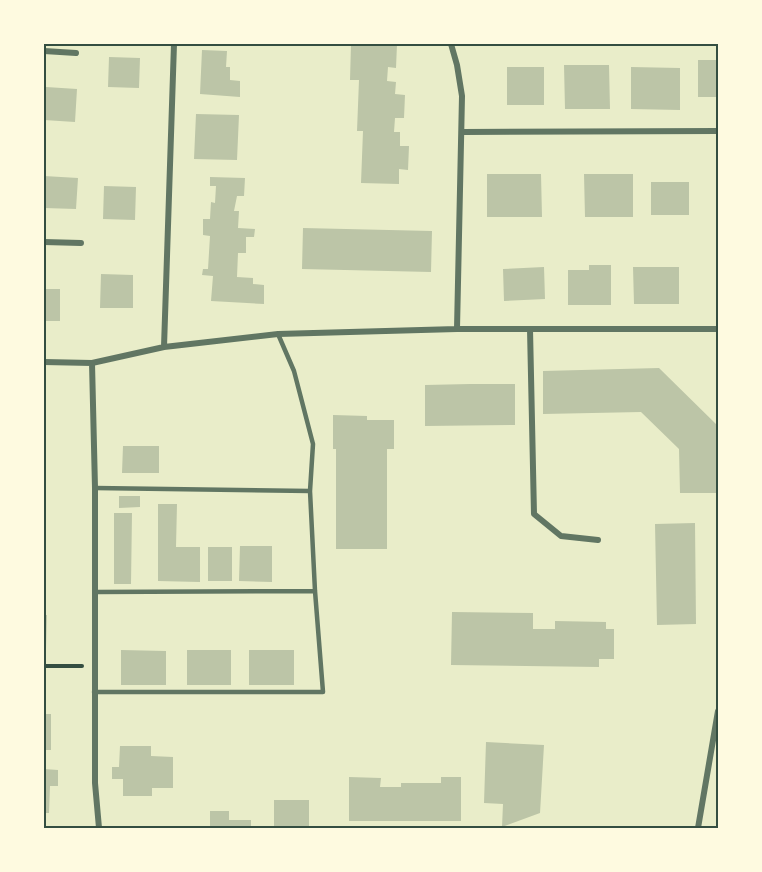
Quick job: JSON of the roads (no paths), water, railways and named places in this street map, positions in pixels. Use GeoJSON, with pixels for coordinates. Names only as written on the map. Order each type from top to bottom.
{"type":"FeatureCollection","features":[{"type":"Feature","properties":{"kind":"street"},"geometry":{"type":"LineString","coordinates":[[164,347],[174,44]]}},
{"type":"Feature","properties":{"kind":"street"},"geometry":{"type":"LineString","coordinates":[[451,44],[462,96],[463,132],[457,329]]}},
{"type":"Feature","properties":{"kind":"street"},"geometry":{"type":"LineString","coordinates":[[44,51],[76,53]]}},
{"type":"Feature","properties":{"kind":"street"},"geometry":{"type":"LineString","coordinates":[[463,132],[718,131]]}},
{"type":"Feature","properties":{"kind":"street"},"geometry":{"type":"LineString","coordinates":[[44,242],[81,243]]}},
{"type":"Feature","properties":{"kind":"street"},"geometry":{"type":"LineString","coordinates":[[44,362],[92,363],[164,347],[278,334],[457,329],[718,329]]}},
{"type":"Feature","properties":{"kind":"street"},"geometry":{"type":"LineString","coordinates":[[530,329],[534,514],[561,536],[598,540]]}},
{"type":"Feature","properties":{"kind":"street"},"geometry":{"type":"LineString","coordinates":[[92,363],[96,592],[95,783],[99,828]]}},
{"type":"Feature","properties":{"kind":"street"},"geometry":{"type":"LineString","coordinates":[[698,828],[718,711]]}},
{"type":"Feature","properties":{"kind":"lane"},"geometry":{"type":"LineString","coordinates":[[94,692],[323,692],[310,490],[313,444],[294,371],[278,334]]}},
{"type":"Feature","properties":{"kind":"lane"},"geometry":{"type":"LineString","coordinates":[[95,488],[310,490]]}},
{"type":"Feature","properties":{"kind":"lane"},"geometry":{"type":"LineString","coordinates":[[96,592],[315,591]]}}]}
